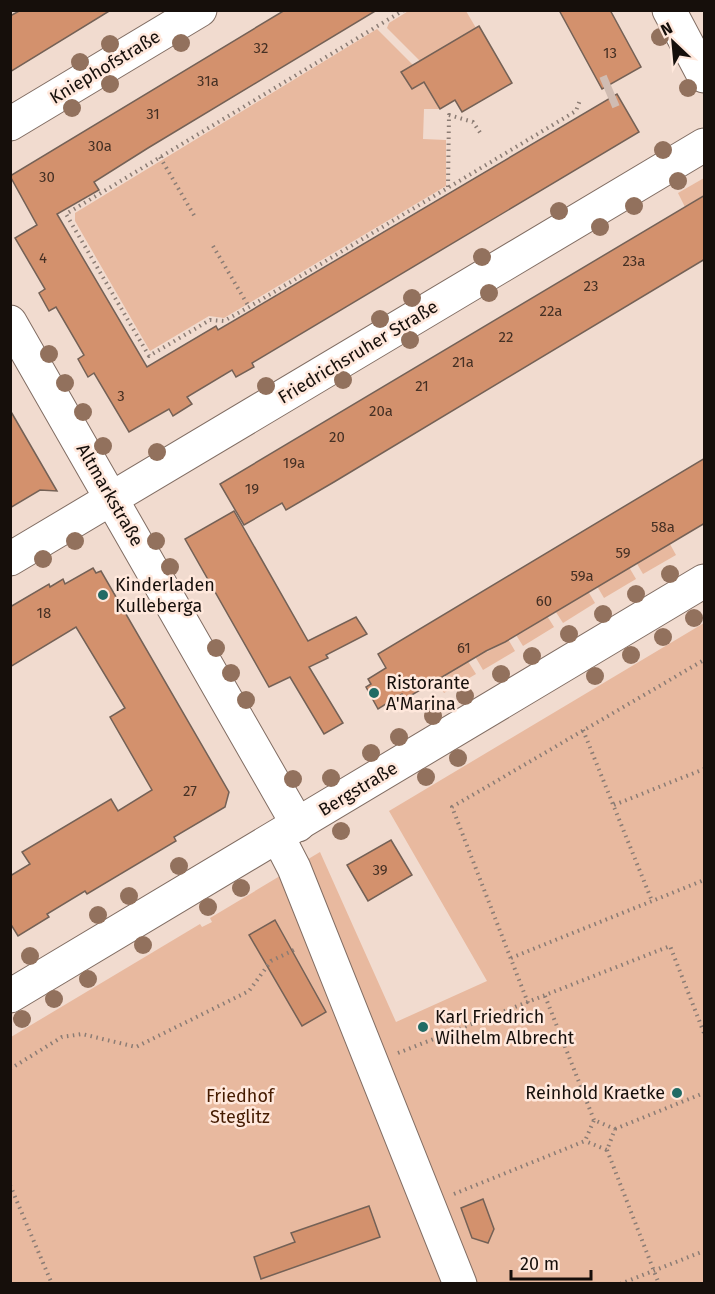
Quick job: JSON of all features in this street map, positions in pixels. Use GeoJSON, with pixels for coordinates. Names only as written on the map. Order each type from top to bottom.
{"type":"FeatureCollection","features":[{"type":"Feature","properties":{"kind":"street","name":"Kniephofstraße"},"geometry":{"type":"LineString","coordinates":[[10,124],[201,10]]}},
{"type":"Feature","properties":{"kind":"street"},"geometry":{"type":"LineString","coordinates":[[669,10],[705,76]]}},
{"type":"Feature","properties":{"kind":"street","name":"Friedrichsruher Straße"},"geometry":{"type":"LineString","coordinates":[[10,559],[705,145]]}},
{"type":"Feature","properties":{"kind":"street","name":"Altmarkstraße"},"geometry":{"type":"LineString","coordinates":[[10,322],[112,499],[288,831],[294,868],[460,1284]]}},
{"type":"Feature","properties":{"kind":"street","name":"Bergstraße"},"geometry":{"type":"LineString","coordinates":[[10,996],[705,581]]}},
{"type":"Feature","properties":{"kind":"path"},"geometry":{"type":"LineString","coordinates":[[404,10],[66,214],[149,356],[210,320],[224,321],[249,307],[576,111],[580,100]]}},
{"type":"Feature","properties":{"kind":"path"},"geometry":{"type":"LineString","coordinates":[[448,188],[449,115],[474,122],[481,134]]}},
{"type":"Feature","properties":{"kind":"path"},"geometry":{"type":"LineString","coordinates":[[160,157],[195,217]]}},
{"type":"Feature","properties":{"kind":"path"},"geometry":{"type":"LineString","coordinates":[[213,246],[249,307]]}},
{"type":"Feature","properties":{"kind":"path"},"geometry":{"type":"LineString","coordinates":[[528,1003],[452,807],[703,661],[705,668]]}},
{"type":"Feature","properties":{"kind":"path"},"geometry":{"type":"LineString","coordinates":[[583,730],[652,901]]}},
{"type":"Feature","properties":{"kind":"path"},"geometry":{"type":"LineString","coordinates":[[614,805],[705,769]]}},
{"type":"Feature","properties":{"kind":"path"},"geometry":{"type":"LineString","coordinates":[[511,958],[705,880]]}},
{"type":"Feature","properties":{"kind":"path"},"geometry":{"type":"LineString","coordinates":[[10,1069],[62,1037],[82,1034],[136,1047],[249,991],[271,961],[320,936]]}},
{"type":"Feature","properties":{"kind":"path"},"geometry":{"type":"LineString","coordinates":[[372,1064],[670,946],[705,1033]]}},
{"type":"Feature","properties":{"kind":"path"},"geometry":{"type":"LineString","coordinates":[[545,996],[594,1120],[585,1141]]}},
{"type":"Feature","properties":{"kind":"path"},"geometry":{"type":"LineString","coordinates":[[594,1120],[615,1129],[705,1093]]}},
{"type":"Feature","properties":{"kind":"path"},"geometry":{"type":"LineString","coordinates":[[615,1129],[607,1150],[659,1284]]}},
{"type":"Feature","properties":{"kind":"path"},"geometry":{"type":"LineString","coordinates":[[428,1204],[585,1141],[607,1150]]}},
{"type":"Feature","properties":{"kind":"path"},"geometry":{"type":"LineString","coordinates":[[10,1185],[52,1284]]}},
{"type":"Feature","properties":{"kind":"path"},"geometry":{"type":"LineString","coordinates":[[620,1284],[705,1251]]}},
{"type":"Feature","properties":{"kind":"green space"},"geometry":{"type":"Polygon","coordinates":[[[410,10],[466,11],[476,28],[420,61],[387,28],[389,23],[410,10]]]}},
{"type":"Feature","properties":{"kind":"green space"},"geometry":{"type":"Polygon","coordinates":[[[377,29],[413,65],[402,72],[412,89],[424,82],[440,109],[424,109],[423,139],[446,140],[446,186],[224,318],[209,316],[150,351],[75,221],[75,213],[377,29]]]}},
{"type":"Feature","properties":{"kind":"green space"},"geometry":{"type":"Polygon","coordinates":[[[704,178],[704,195],[685,207],[678,193],[704,178]]]}},
{"type":"Feature","properties":{"kind":"green space"},"geometry":{"type":"Polygon","coordinates":[[[666,537],[676,555],[643,574],[633,557],[666,537]]]}},
{"type":"Feature","properties":{"kind":"green space"},"geometry":{"type":"Polygon","coordinates":[[[626,562],[636,579],[604,598],[594,581],[626,562]]]}},
{"type":"Feature","properties":{"kind":"green space"},"geometry":{"type":"Polygon","coordinates":[[[585,586],[595,603],[563,623],[552,606],[585,586]]]}},
{"type":"Feature","properties":{"kind":"green space"},"geometry":{"type":"Polygon","coordinates":[[[544,611],[554,627],[523,646],[513,630],[523,632],[537,623],[544,611]]]}},
{"type":"Feature","properties":{"kind":"green space","name":"Friedhof Steglitz"},"geometry":{"type":"Polygon","coordinates":[[[704,623],[704,1283],[11,1284],[11,1037],[200,924],[202,927],[212,922],[210,918],[320,852],[396,1022],[487,981],[389,811],[704,623]]]}},
{"type":"Feature","properties":{"kind":"green space"},"geometry":{"type":"Polygon","coordinates":[[[505,634],[515,651],[483,670],[473,653],[484,647],[487,652],[503,643],[500,638],[505,634]]]}},
{"type":"Feature","properties":{"kind":"green space"},"geometry":{"type":"Polygon","coordinates":[[[466,658],[476,674],[444,693],[436,680],[466,658]]]}},
{"type":"Feature","properties":{"kind":"building"},"geometry":{"type":"Polygon","coordinates":[[[21,10],[111,10],[10,72],[10,16],[21,10]]]}},
{"type":"Feature","properties":{"kind":"building"},"geometry":{"type":"Polygon","coordinates":[[[285,10],[377,10],[94,182],[99,190],[57,214],[147,367],[216,326],[218,330],[617,94],[639,132],[252,363],[254,367],[236,377],[232,370],[187,397],[192,404],[173,416],[169,409],[129,432],[94,373],[88,377],[78,359],[84,355],[56,307],[49,311],[39,293],[45,289],[15,238],[37,225],[10,176],[285,10]]]}},
{"type":"Feature","properties":{"kind":"building"},"geometry":{"type":"Polygon","coordinates":[[[559,10],[610,10],[641,67],[602,89],[559,10]]]}},
{"type":"Feature","properties":{"kind":"building"},"geometry":{"type":"Polygon","coordinates":[[[479,26],[512,83],[462,112],[455,100],[440,109],[424,82],[412,89],[401,72],[479,26]]]}},
{"type":"Feature","properties":{"kind":"building"},"geometry":{"type":"Polygon","coordinates":[[[705,195],[705,259],[286,510],[282,503],[244,525],[220,484],[705,195]]]}},
{"type":"Feature","properties":{"kind":"building"},"geometry":{"type":"Polygon","coordinates":[[[10,410],[57,491],[40,490],[10,508],[10,410]]]}},
{"type":"Feature","properties":{"kind":"building"},"geometry":{"type":"Polygon","coordinates":[[[705,458],[705,523],[405,699],[402,694],[378,709],[366,687],[371,684],[368,679],[386,668],[378,654],[705,458]]]}},
{"type":"Feature","properties":{"kind":"building"},"geometry":{"type":"Polygon","coordinates":[[[234,511],[308,641],[356,617],[367,634],[326,655],[328,658],[309,667],[343,723],[324,734],[290,677],[269,687],[185,539],[234,511]]]}},
{"type":"Feature","properties":{"kind":"building"},"geometry":{"type":"Polygon","coordinates":[[[93,568],[96,573],[101,571],[229,792],[225,807],[174,837],[176,841],[87,894],[85,891],[47,914],[49,917],[18,936],[10,923],[10,876],[30,864],[22,852],[111,799],[118,811],[152,790],[110,717],[125,708],[76,627],[10,667],[10,607],[49,584],[50,587],[63,579],[65,584],[93,568]]]}},
{"type":"Feature","properties":{"kind":"building"},"geometry":{"type":"Polygon","coordinates":[[[391,840],[412,875],[368,901],[347,865],[391,840]]]}},
{"type":"Feature","properties":{"kind":"building"},"geometry":{"type":"Polygon","coordinates":[[[275,920],[326,1012],[302,1026],[249,935],[275,920]]]}},
{"type":"Feature","properties":{"kind":"building"},"geometry":{"type":"Polygon","coordinates":[[[483,1199],[494,1229],[488,1243],[472,1238],[461,1208],[483,1199]]]}},
{"type":"Feature","properties":{"kind":"building"},"geometry":{"type":"Polygon","coordinates":[[[369,1206],[380,1237],[261,1279],[254,1257],[295,1242],[291,1233],[369,1206]]]}},
{"type":"Feature","properties":{"kind":"tunnel"},"geometry":{"type":"LineString","coordinates":[[606,93],[613,90]]}},
{"type":"Feature","properties":{"kind":"place","name":"Kinderladen Kulleberga"},"geometry":{"type":"Point","coordinates":[103,595]}},
{"type":"Feature","properties":{"kind":"place","name":"Ristorante A'Marina"},"geometry":{"type":"Point","coordinates":[374,693]}},
{"type":"Feature","properties":{"kind":"place","name":"Karl Friedrich Wilhelm Albrecht"},"geometry":{"type":"Point","coordinates":[423,1027]}},
{"type":"Feature","properties":{"kind":"place","name":"Reinhold Kraetke"},"geometry":{"type":"Point","coordinates":[677,1093]}}]}
